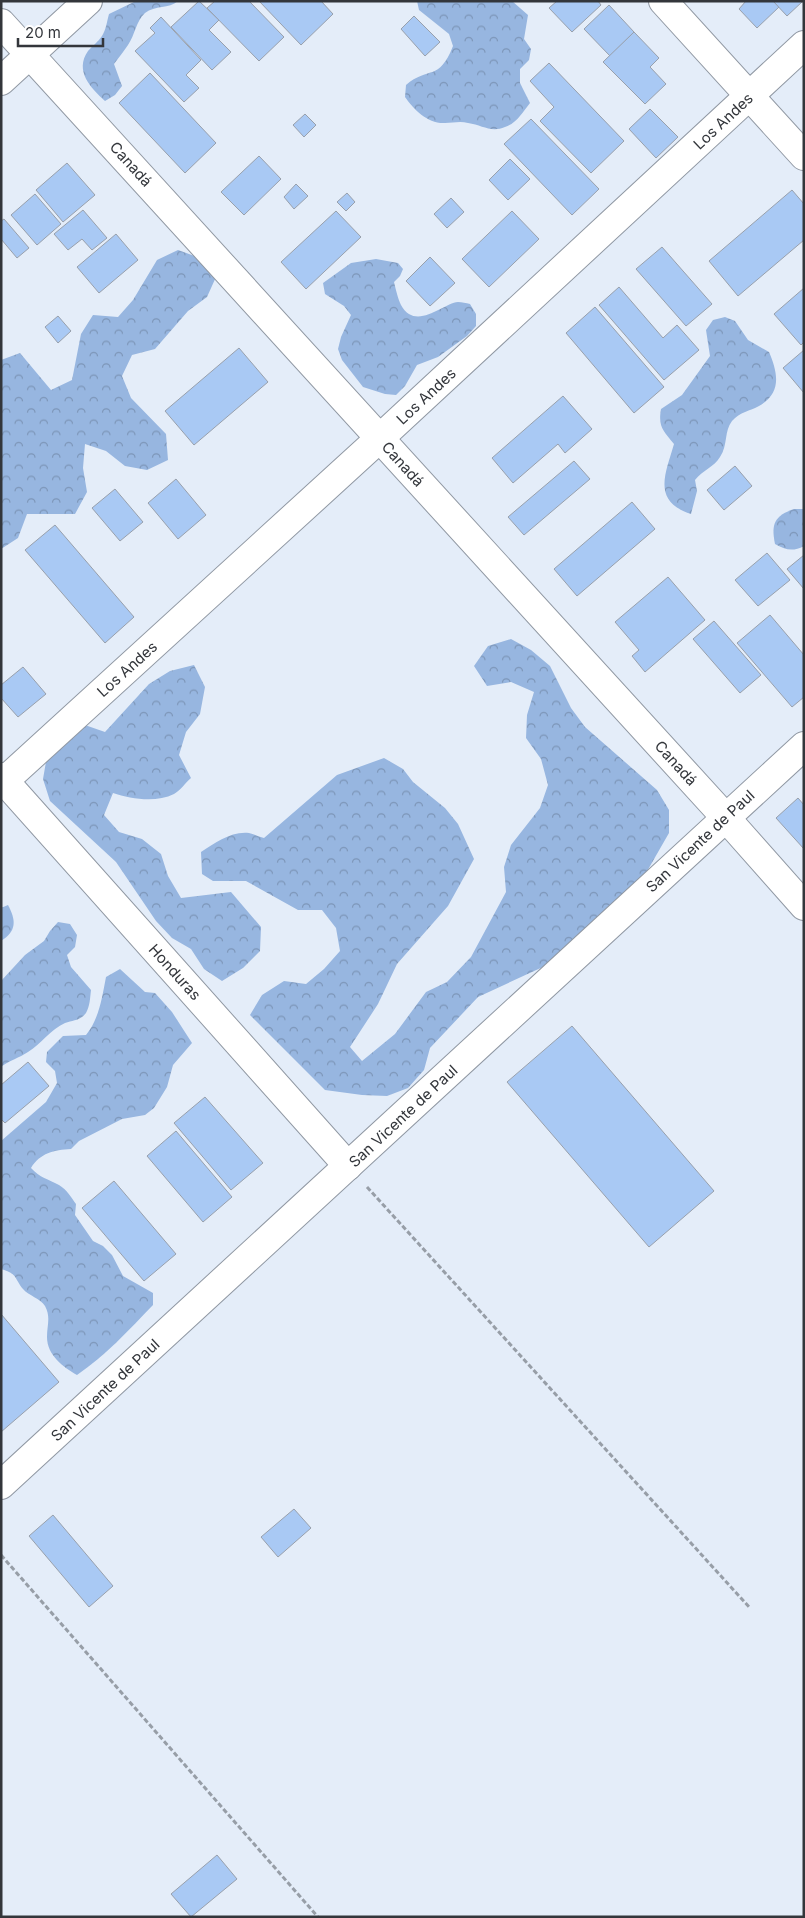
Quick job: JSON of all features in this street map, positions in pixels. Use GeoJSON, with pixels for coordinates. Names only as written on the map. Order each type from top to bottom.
{"type":"FeatureCollection","features":[{"type":"Feature","properties":{"kind":"street"},"geometry":{"type":"LineString","coordinates":[[1,81],[88,1]]}},
{"type":"Feature","properties":{"kind":"street"},"geometry":{"type":"LineString","coordinates":[[662,1],[804,156]]}},
{"type":"Feature","properties":{"kind":"street","name":"Canadá"},"geometry":{"type":"LineString","coordinates":[[1,23],[804,906]]}},
{"type":"Feature","properties":{"kind":"street","name":"Los Andes"},"geometry":{"type":"LineString","coordinates":[[2,781],[380,438],[804,45]]}},
{"type":"Feature","properties":{"kind":"street","name":"San Vicente de Paul"},"geometry":{"type":"LineString","coordinates":[[1,1486],[804,746]]}},
{"type":"Feature","properties":{"kind":"street","name":"Honduras"},"geometry":{"type":"LineString","coordinates":[[2,781],[348,1166]]}},
{"type":"Feature","properties":{"kind":"path"},"geometry":{"type":"LineString","coordinates":[[348,1166],[750,1608]]}},
{"type":"Feature","properties":{"kind":"path"},"geometry":{"type":"LineString","coordinates":[[1,1555],[318,1917]]}},
{"type":"Feature","properties":{"kind":"green space"},"geometry":{"type":"Polygon","coordinates":[[[136,1],[178,1],[153,9],[142,16],[130,41],[114,64],[122,86],[115,95],[105,101],[94,91],[86,79],[83,65],[84,58],[103,34],[109,14],[136,1]]]}},
{"type":"Feature","properties":{"kind":"green space"},"geometry":{"type":"Polygon","coordinates":[[[417,1],[512,1],[528,15],[524,39],[531,49],[529,60],[520,69],[520,83],[530,103],[513,123],[500,129],[495,129],[465,122],[439,123],[427,119],[405,97],[406,85],[443,65],[453,46],[449,34],[419,10],[417,1]]]}},
{"type":"Feature","properties":{"kind":"green space"},"geometry":{"type":"Polygon","coordinates":[[[178,250],[200,258],[216,277],[207,297],[188,311],[155,349],[132,355],[122,376],[131,398],[166,434],[168,460],[147,470],[125,466],[106,451],[85,444],[83,468],[87,492],[75,514],[27,514],[18,538],[1,549],[1,360],[20,353],[51,390],[72,380],[81,334],[93,315],[118,317],[133,300],[157,260],[178,250]]]}},
{"type":"Feature","properties":{"kind":"green space"},"geometry":{"type":"Polygon","coordinates":[[[376,259],[398,263],[403,269],[400,276],[394,282],[400,303],[407,313],[414,316],[422,316],[462,302],[470,304],[476,314],[476,326],[467,336],[438,357],[417,365],[405,386],[396,395],[385,394],[363,387],[342,360],[338,349],[351,315],[344,306],[325,294],[323,283],[351,263],[376,259]]]}},
{"type":"Feature","properties":{"kind":"green space"},"geometry":{"type":"Polygon","coordinates":[[[725,317],[735,321],[748,340],[769,352],[776,375],[775,389],[766,401],[732,421],[720,457],[695,480],[697,491],[691,514],[679,509],[666,494],[664,486],[665,476],[674,444],[662,428],[660,420],[661,409],[682,395],[710,356],[706,330],[713,320],[725,317]]]}},
{"type":"Feature","properties":{"kind":"green space"},"geometry":{"type":"Polygon","coordinates":[[[794,509],[804,509],[804,546],[789,550],[775,544],[773,531],[778,518],[794,509]]]}},
{"type":"Feature","properties":{"kind":"green space"},"geometry":{"type":"Polygon","coordinates":[[[511,639],[531,650],[550,666],[571,708],[585,727],[657,790],[669,810],[669,833],[646,873],[602,924],[545,966],[478,997],[430,1048],[424,1070],[408,1088],[387,1096],[325,1090],[250,1015],[262,995],[284,981],[306,984],[324,969],[340,951],[336,928],[322,910],[298,910],[246,881],[213,881],[202,874],[201,852],[224,838],[236,834],[249,833],[264,838],[337,775],[384,758],[403,769],[413,782],[445,808],[458,824],[474,859],[448,906],[397,964],[378,1004],[350,1047],[362,1061],[395,1034],[426,992],[447,982],[471,957],[506,892],[504,867],[511,845],[540,808],[548,785],[541,759],[526,738],[527,715],[534,692],[511,682],[487,686],[474,666],[488,646],[511,639]]]}},
{"type":"Feature","properties":{"kind":"green space"},"geometry":{"type":"Polygon","coordinates":[[[194,665],[205,687],[200,714],[186,732],[179,755],[191,778],[176,793],[167,797],[152,799],[135,798],[113,793],[104,815],[119,832],[142,839],[161,854],[168,876],[181,898],[231,892],[261,927],[260,951],[243,968],[222,981],[204,969],[191,949],[172,938],[156,921],[116,862],[50,801],[43,779],[47,756],[82,724],[105,732],[149,684],[170,671],[194,665]]]}},
{"type":"Feature","properties":{"kind":"green space"},"geometry":{"type":"Polygon","coordinates":[[[8,905],[14,920],[10,933],[1,941],[1,908],[8,905]]]}},
{"type":"Feature","properties":{"kind":"green space"},"geometry":{"type":"Polygon","coordinates":[[[58,922],[70,924],[77,935],[75,947],[67,955],[71,967],[91,990],[90,1002],[86,1013],[81,1018],[60,1026],[33,1049],[1,1067],[1,981],[25,955],[44,941],[58,922]]]}},
{"type":"Feature","properties":{"kind":"green space"},"geometry":{"type":"Polygon","coordinates":[[[120,969],[145,992],[155,993],[172,1012],[192,1043],[173,1065],[167,1087],[154,1108],[145,1115],[122,1119],[79,1141],[71,1149],[48,1153],[31,1168],[41,1176],[59,1185],[69,1194],[76,1204],[75,1215],[93,1241],[103,1246],[112,1255],[123,1276],[153,1293],[153,1305],[107,1351],[77,1375],[61,1364],[50,1349],[47,1337],[48,1317],[45,1306],[23,1289],[13,1275],[1,1269],[1,1141],[46,1102],[57,1083],[55,1071],[46,1062],[47,1052],[63,1036],[86,1035],[97,1015],[106,977],[120,969]]]}},
{"type":"Feature","properties":{"kind":"building"},"geometry":{"type":"Polygon","coordinates":[[[199,1],[219,20],[209,30],[231,52],[212,70],[171,27],[199,1]]]}},
{"type":"Feature","properties":{"kind":"building"},"geometry":{"type":"Polygon","coordinates":[[[215,1],[249,1],[284,37],[259,61],[207,8],[215,1]]]}},
{"type":"Feature","properties":{"kind":"building"},"geometry":{"type":"Polygon","coordinates":[[[259,1],[321,1],[333,14],[301,45],[259,1]]]}},
{"type":"Feature","properties":{"kind":"building"},"geometry":{"type":"Polygon","coordinates":[[[557,1],[598,1],[601,5],[572,32],[549,8],[557,1]]]}},
{"type":"Feature","properties":{"kind":"building"},"geometry":{"type":"Polygon","coordinates":[[[746,1],[773,1],[779,7],[757,28],[739,9],[746,1]]]}},
{"type":"Feature","properties":{"kind":"building"},"geometry":{"type":"Polygon","coordinates":[[[773,1],[803,1],[787,16],[773,1]]]}},
{"type":"Feature","properties":{"kind":"building"},"geometry":{"type":"Polygon","coordinates":[[[609,5],[634,32],[610,56],[584,29],[609,5]]]}},
{"type":"Feature","properties":{"kind":"building"},"geometry":{"type":"Polygon","coordinates":[[[414,16],[440,42],[425,56],[401,29],[414,16]]]}},
{"type":"Feature","properties":{"kind":"building"},"geometry":{"type":"Polygon","coordinates":[[[161,17],[201,60],[186,75],[199,88],[184,102],[135,51],[155,33],[150,28],[161,17]]]}},
{"type":"Feature","properties":{"kind":"building"},"geometry":{"type":"Polygon","coordinates":[[[634,32],[659,58],[650,67],[666,84],[645,104],[603,62],[634,32]]]}},
{"type":"Feature","properties":{"kind":"building"},"geometry":{"type":"Polygon","coordinates":[[[549,63],[624,141],[591,173],[540,121],[554,107],[530,81],[549,63]]]}},
{"type":"Feature","properties":{"kind":"building"},"geometry":{"type":"Polygon","coordinates":[[[150,73],[216,143],[185,173],[119,103],[150,73]]]}},
{"type":"Feature","properties":{"kind":"building"},"geometry":{"type":"Polygon","coordinates":[[[650,109],[678,137],[656,158],[629,129],[650,109]]]}},
{"type":"Feature","properties":{"kind":"building"},"geometry":{"type":"Polygon","coordinates":[[[305,114],[316,125],[304,137],[293,125],[305,114]]]}},
{"type":"Feature","properties":{"kind":"building"},"geometry":{"type":"Polygon","coordinates":[[[531,119],[599,189],[572,215],[504,144],[531,119]]]}},
{"type":"Feature","properties":{"kind":"building"},"geometry":{"type":"Polygon","coordinates":[[[259,156],[281,179],[244,215],[221,192],[259,156]]]}},
{"type":"Feature","properties":{"kind":"building"},"geometry":{"type":"Polygon","coordinates":[[[510,159],[530,179],[508,200],[489,180],[510,159]]]}},
{"type":"Feature","properties":{"kind":"building"},"geometry":{"type":"Polygon","coordinates":[[[67,163],[95,195],[63,222],[36,190],[67,163]]]}},
{"type":"Feature","properties":{"kind":"building"},"geometry":{"type":"Polygon","coordinates":[[[296,184],[308,196],[294,209],[284,197],[296,184]]]}},
{"type":"Feature","properties":{"kind":"building"},"geometry":{"type":"Polygon","coordinates":[[[792,190],[804,204],[804,240],[738,296],[709,261],[792,190]]]}},
{"type":"Feature","properties":{"kind":"building"},"geometry":{"type":"Polygon","coordinates":[[[347,193],[355,202],[346,211],[337,202],[347,193]]]}},
{"type":"Feature","properties":{"kind":"building"},"geometry":{"type":"Polygon","coordinates":[[[35,194],[61,224],[37,245],[11,215],[35,194]]]}},
{"type":"Feature","properties":{"kind":"building"},"geometry":{"type":"Polygon","coordinates":[[[451,198],[464,212],[447,228],[434,214],[451,198]]]}},
{"type":"Feature","properties":{"kind":"building"},"geometry":{"type":"Polygon","coordinates":[[[83,210],[107,238],[92,250],[82,239],[68,250],[54,234],[83,210]]]}},
{"type":"Feature","properties":{"kind":"building"},"geometry":{"type":"Polygon","coordinates":[[[336,211],[361,237],[306,289],[281,262],[336,211]]]}},
{"type":"Feature","properties":{"kind":"building"},"geometry":{"type":"Polygon","coordinates":[[[512,211],[539,239],[489,287],[462,259],[512,211]]]}},
{"type":"Feature","properties":{"kind":"building"},"geometry":{"type":"Polygon","coordinates":[[[4,219],[29,248],[17,258],[1,239],[1,221],[4,219]]]}},
{"type":"Feature","properties":{"kind":"building"},"geometry":{"type":"Polygon","coordinates":[[[116,234],[138,260],[99,293],[77,267],[116,234]]]}},
{"type":"Feature","properties":{"kind":"building"},"geometry":{"type":"Polygon","coordinates":[[[662,247],[712,304],[686,326],[636,269],[662,247]]]}},
{"type":"Feature","properties":{"kind":"building"},"geometry":{"type":"Polygon","coordinates":[[[430,257],[455,283],[430,306],[406,281],[430,257]]]}},
{"type":"Feature","properties":{"kind":"building"},"geometry":{"type":"Polygon","coordinates":[[[619,287],[663,338],[677,325],[699,350],[664,380],[599,305],[619,287]]]}},
{"type":"Feature","properties":{"kind":"building"},"geometry":{"type":"Polygon","coordinates":[[[804,288],[804,342],[801,345],[774,314],[804,288]]]}},
{"type":"Feature","properties":{"kind":"building"},"geometry":{"type":"Polygon","coordinates":[[[595,307],[664,387],[634,413],[566,333],[595,307]]]}},
{"type":"Feature","properties":{"kind":"building"},"geometry":{"type":"Polygon","coordinates":[[[58,316],[71,331],[58,343],[45,327],[58,316]]]}},
{"type":"Feature","properties":{"kind":"building"},"geometry":{"type":"Polygon","coordinates":[[[239,348],[268,382],[194,445],[165,411],[239,348]]]}},
{"type":"Feature","properties":{"kind":"building"},"geometry":{"type":"Polygon","coordinates":[[[804,350],[804,393],[783,368],[804,350]]]}},
{"type":"Feature","properties":{"kind":"building"},"geometry":{"type":"Polygon","coordinates":[[[563,396],[592,429],[565,453],[558,444],[513,483],[492,458],[563,396]]]}},
{"type":"Feature","properties":{"kind":"building"},"geometry":{"type":"Polygon","coordinates":[[[574,461],[590,479],[524,535],[508,517],[574,461]]]}},
{"type":"Feature","properties":{"kind":"building"},"geometry":{"type":"Polygon","coordinates":[[[735,466],[752,486],[724,510],[707,490],[735,466]]]}},
{"type":"Feature","properties":{"kind":"building"},"geometry":{"type":"Polygon","coordinates":[[[176,479],[206,515],[178,539],[148,503],[176,479]]]}},
{"type":"Feature","properties":{"kind":"building"},"geometry":{"type":"Polygon","coordinates":[[[115,489],[143,522],[120,541],[92,508],[115,489]]]}},
{"type":"Feature","properties":{"kind":"building"},"geometry":{"type":"Polygon","coordinates":[[[632,502],[655,529],[577,596],[554,569],[632,502]]]}},
{"type":"Feature","properties":{"kind":"building"},"geometry":{"type":"Polygon","coordinates":[[[55,525],[134,617],[105,643],[25,550],[55,525]]]}},
{"type":"Feature","properties":{"kind":"building"},"geometry":{"type":"Polygon","coordinates":[[[767,553],[790,580],[758,606],[735,580],[767,553]]]}},
{"type":"Feature","properties":{"kind":"building"},"geometry":{"type":"Polygon","coordinates":[[[804,555],[804,589],[787,569],[804,555]]]}},
{"type":"Feature","properties":{"kind":"building"},"geometry":{"type":"Polygon","coordinates":[[[668,577],[705,620],[645,672],[632,656],[639,650],[615,622],[668,577]]]}},
{"type":"Feature","properties":{"kind":"building"},"geometry":{"type":"Polygon","coordinates":[[[770,615],[804,655],[804,697],[792,707],[737,643],[770,615]]]}},
{"type":"Feature","properties":{"kind":"building"},"geometry":{"type":"Polygon","coordinates":[[[714,621],[761,675],[740,693],[693,639],[714,621]]]}},
{"type":"Feature","properties":{"kind":"building"},"geometry":{"type":"Polygon","coordinates":[[[23,667],[46,694],[18,717],[1,698],[1,685],[23,667]]]}},
{"type":"Feature","properties":{"kind":"building"},"geometry":{"type":"Polygon","coordinates":[[[798,798],[804,805],[804,849],[776,818],[798,798]]]}},
{"type":"Feature","properties":{"kind":"building"},"geometry":{"type":"Polygon","coordinates":[[[572,1026],[714,1191],[649,1247],[507,1082],[572,1026]]]}},
{"type":"Feature","properties":{"kind":"building"},"geometry":{"type":"Polygon","coordinates":[[[28,1062],[49,1086],[5,1123],[1,1119],[1,1085],[28,1062]]]}},
{"type":"Feature","properties":{"kind":"building"},"geometry":{"type":"Polygon","coordinates":[[[205,1097],[263,1163],[231,1190],[174,1123],[205,1097]]]}},
{"type":"Feature","properties":{"kind":"building"},"geometry":{"type":"Polygon","coordinates":[[[176,1131],[232,1197],[203,1222],[147,1156],[176,1131]]]}},
{"type":"Feature","properties":{"kind":"building"},"geometry":{"type":"Polygon","coordinates":[[[114,1181],[176,1254],[144,1281],[82,1208],[114,1181]]]}},
{"type":"Feature","properties":{"kind":"building"},"geometry":{"type":"Polygon","coordinates":[[[1,1314],[59,1382],[1,1432],[1,1314]]]}},
{"type":"Feature","properties":{"kind":"building"},"geometry":{"type":"Polygon","coordinates":[[[294,1509],[311,1528],[278,1557],[261,1537],[294,1509]]]}},
{"type":"Feature","properties":{"kind":"building"},"geometry":{"type":"Polygon","coordinates":[[[53,1515],[113,1586],[89,1607],[29,1536],[53,1515]]]}},
{"type":"Feature","properties":{"kind":"building"},"geometry":{"type":"Polygon","coordinates":[[[217,1855],[237,1879],[191,1917],[171,1894],[217,1855]]]}}]}
